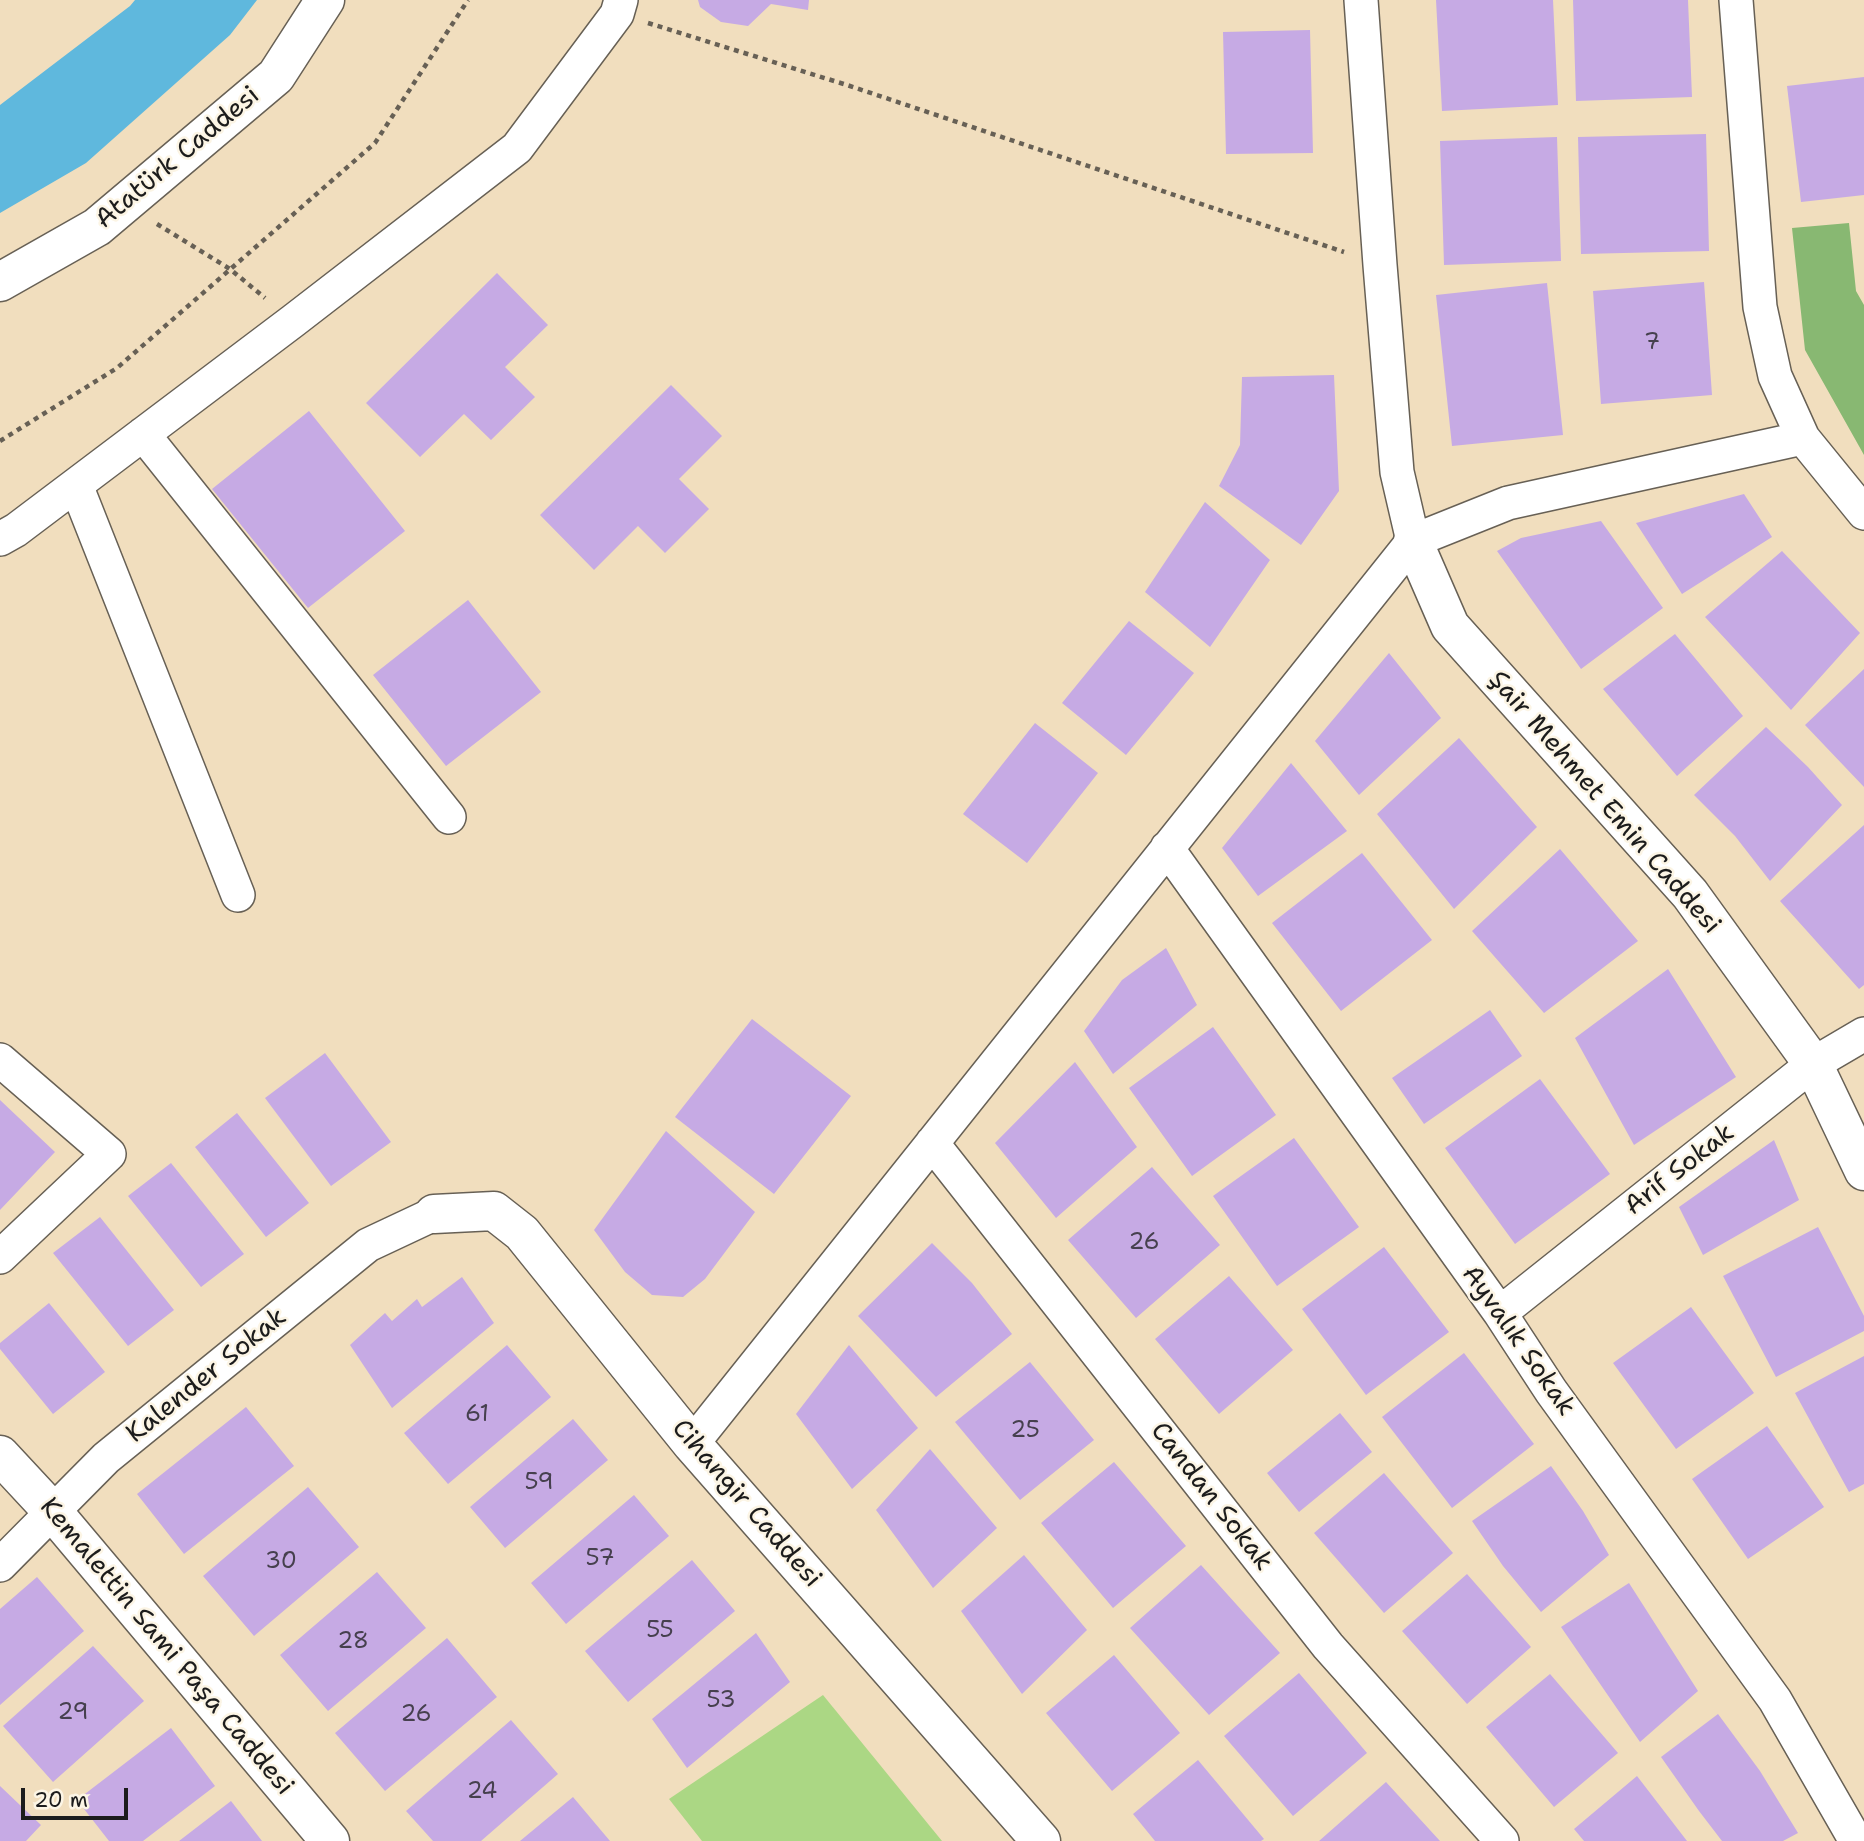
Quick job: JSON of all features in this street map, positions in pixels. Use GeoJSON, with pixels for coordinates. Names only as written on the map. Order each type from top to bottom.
{"type":"FeatureCollection","features":[{"type":"Feature","properties":{"kind":"street","name":"Atatürk Caddesi"},"geometry":{"type":"LineString","coordinates":[[0,282],[97,228],[276,76],[325,0]]}},
{"type":"Feature","properties":{"kind":"street"},"geometry":{"type":"LineString","coordinates":[[1361,0],[1397,472],[1413,541]]}},
{"type":"Feature","properties":{"kind":"street"},"geometry":{"type":"LineString","coordinates":[[1736,0],[1760,307],[1775,376],[1803,438],[1864,513]]}},
{"type":"Feature","properties":{"kind":"street"},"geometry":{"type":"LineString","coordinates":[[0,539],[16,530],[293,321],[517,148],[619,7]]}},
{"type":"Feature","properties":{"kind":"street"},"geometry":{"type":"LineString","coordinates":[[143,434],[449,817]]}},
{"type":"Feature","properties":{"kind":"street"},"geometry":{"type":"LineString","coordinates":[[692,1444],[1413,541],[1508,503],[1803,438]]}},
{"type":"Feature","properties":{"kind":"street"},"geometry":{"type":"LineString","coordinates":[[76,485],[238,895]]}},
{"type":"Feature","properties":{"kind":"street","name":"Şair Mehmet Emin Caddesi"},"geometry":{"type":"LineString","coordinates":[[1413,541],[1450,626],[1690,894],[1813,1064],[1864,1171]]}},
{"type":"Feature","properties":{"kind":"street","name":"Ayvalık Sokak"},"geometry":{"type":"LineString","coordinates":[[1167,848],[1500,1313],[1551,1391],[1775,1700],[1856,1841]]}},
{"type":"Feature","properties":{"kind":"street","name":"Arif Sokak"},"geometry":{"type":"LineString","coordinates":[[1500,1313],[1813,1064],[1864,1034]]}},
{"type":"Feature","properties":{"kind":"street"},"geometry":{"type":"LineString","coordinates":[[0,1060],[109,1154],[0,1257]]}},
{"type":"Feature","properties":{"kind":"street","name":"Candan Sokak"},"geometry":{"type":"LineString","coordinates":[[932,1143],[1328,1646],[1502,1841]]}},
{"type":"Feature","properties":{"kind":"street","name":"Cihangir Caddesi"},"geometry":{"type":"LineString","coordinates":[[434,1214],[494,1211],[522,1233],[692,1444],[1041,1841]]}},
{"type":"Feature","properties":{"kind":"street","name":"Kalender Sokak"},"geometry":{"type":"LineString","coordinates":[[0,1565],[106,1458],[368,1245],[434,1214]]}},
{"type":"Feature","properties":{"kind":"street","name":"Kemalettin Sami Paşa Caddesi"},"geometry":{"type":"LineString","coordinates":[[0,1455],[53,1512],[330,1841]]}},
{"type":"Feature","properties":{"kind":"path"},"geometry":{"type":"LineString","coordinates":[[0,441],[117,368],[375,143],[468,0]]}},
{"type":"Feature","properties":{"kind":"path"},"geometry":{"type":"LineString","coordinates":[[619,7],[1350,254]]}},
{"type":"Feature","properties":{"kind":"path"},"geometry":{"type":"LineString","coordinates":[[125,204],[230,270],[293,321]]}},
{"type":"Feature","properties":{"kind":"green space"},"geometry":{"type":"Polygon","coordinates":[[[1849,223],[1856,291],[1864,305],[1864,455],[1805,350],[1792,228],[1849,223]]]}},
{"type":"Feature","properties":{"kind":"green space"},"geometry":{"type":"Polygon","coordinates":[[[823,1695],[942,1841],[702,1841],[669,1799],[823,1695]]]}},
{"type":"Feature","properties":{"kind":"water"},"geometry":{"type":"Polygon","coordinates":[[[135,0],[257,0],[230,35],[86,163],[0,213],[0,105],[135,0]]]}},
{"type":"Feature","properties":{"kind":"building"},"geometry":{"type":"Polygon","coordinates":[[[698,0],[809,0],[808,10],[771,4],[748,26],[721,22],[700,7],[698,0]]]}},
{"type":"Feature","properties":{"kind":"building"},"geometry":{"type":"Polygon","coordinates":[[[1436,0],[1553,0],[1558,105],[1442,111],[1436,0]]]}},
{"type":"Feature","properties":{"kind":"building"},"geometry":{"type":"Polygon","coordinates":[[[1573,0],[1688,0],[1692,97],[1576,101],[1573,0]]]}},
{"type":"Feature","properties":{"kind":"building"},"geometry":{"type":"Polygon","coordinates":[[[1310,30],[1313,153],[1226,154],[1223,32],[1310,30]]]}},
{"type":"Feature","properties":{"kind":"building"},"geometry":{"type":"Polygon","coordinates":[[[1864,77],[1864,195],[1801,202],[1787,86],[1864,77]]]}},
{"type":"Feature","properties":{"kind":"building"},"geometry":{"type":"Polygon","coordinates":[[[1706,134],[1709,251],[1581,254],[1578,137],[1706,134]]]}},
{"type":"Feature","properties":{"kind":"building"},"geometry":{"type":"Polygon","coordinates":[[[1557,137],[1561,261],[1444,265],[1440,141],[1557,137]]]}},
{"type":"Feature","properties":{"kind":"building"},"geometry":{"type":"Polygon","coordinates":[[[497,273],[548,325],[505,367],[535,397],[491,440],[464,414],[420,457],[366,403],[497,273]]]}},
{"type":"Feature","properties":{"kind":"building"},"geometry":{"type":"Polygon","coordinates":[[[1704,282],[1712,395],[1601,404],[1593,291],[1704,282]]]}},
{"type":"Feature","properties":{"kind":"building"},"geometry":{"type":"Polygon","coordinates":[[[1547,283],[1563,435],[1452,446],[1436,295],[1547,283]]]}},
{"type":"Feature","properties":{"kind":"building"},"geometry":{"type":"Polygon","coordinates":[[[1334,375],[1339,491],[1301,545],[1219,486],[1240,445],[1242,377],[1334,375]]]}},
{"type":"Feature","properties":{"kind":"building"},"geometry":{"type":"Polygon","coordinates":[[[671,385],[722,436],[679,479],[709,509],[665,553],[638,526],[594,570],[540,515],[671,385]]]}},
{"type":"Feature","properties":{"kind":"building"},"geometry":{"type":"Polygon","coordinates":[[[309,411],[405,531],[308,608],[212,489],[309,411]]]}},
{"type":"Feature","properties":{"kind":"building"},"geometry":{"type":"Polygon","coordinates":[[[1744,494],[1772,537],[1682,594],[1636,523],[1744,494]]]}},
{"type":"Feature","properties":{"kind":"building"},"geometry":{"type":"Polygon","coordinates":[[[1205,502],[1270,560],[1210,647],[1145,592],[1205,502]]]}},
{"type":"Feature","properties":{"kind":"building"},"geometry":{"type":"Polygon","coordinates":[[[1601,521],[1663,608],[1581,669],[1497,551],[1521,538],[1601,521]]]}},
{"type":"Feature","properties":{"kind":"building"},"geometry":{"type":"Polygon","coordinates":[[[1782,551],[1860,633],[1791,710],[1705,617],[1782,551]]]}},
{"type":"Feature","properties":{"kind":"building"},"geometry":{"type":"Polygon","coordinates":[[[468,600],[541,692],[446,766],[373,675],[468,600]]]}},
{"type":"Feature","properties":{"kind":"building"},"geometry":{"type":"Polygon","coordinates":[[[1129,621],[1194,673],[1126,755],[1062,703],[1129,621]]]}},
{"type":"Feature","properties":{"kind":"building"},"geometry":{"type":"Polygon","coordinates":[[[1675,634],[1743,716],[1677,776],[1603,689],[1675,634]]]}},
{"type":"Feature","properties":{"kind":"building"},"geometry":{"type":"Polygon","coordinates":[[[1389,653],[1441,718],[1359,795],[1315,741],[1389,653]]]}},
{"type":"Feature","properties":{"kind":"building"},"geometry":{"type":"Polygon","coordinates":[[[1864,669],[1864,787],[1805,725],[1864,669]]]}},
{"type":"Feature","properties":{"kind":"building"},"geometry":{"type":"Polygon","coordinates":[[[1035,723],[1098,773],[1027,863],[963,814],[1035,723]]]}},
{"type":"Feature","properties":{"kind":"building"},"geometry":{"type":"Polygon","coordinates":[[[1766,727],[1808,767],[1842,805],[1770,881],[1735,836],[1694,795],[1766,727]]]}},
{"type":"Feature","properties":{"kind":"building"},"geometry":{"type":"Polygon","coordinates":[[[1459,738],[1537,827],[1454,909],[1377,814],[1459,738]]]}},
{"type":"Feature","properties":{"kind":"building"},"geometry":{"type":"Polygon","coordinates":[[[1291,763],[1347,831],[1258,896],[1222,848],[1291,763]]]}},
{"type":"Feature","properties":{"kind":"building"},"geometry":{"type":"Polygon","coordinates":[[[1864,825],[1864,985],[1859,989],[1780,901],[1864,825]]]}},
{"type":"Feature","properties":{"kind":"building"},"geometry":{"type":"Polygon","coordinates":[[[1560,849],[1638,941],[1544,1013],[1472,931],[1560,849]]]}},
{"type":"Feature","properties":{"kind":"building"},"geometry":{"type":"Polygon","coordinates":[[[1362,853],[1432,940],[1341,1011],[1272,923],[1362,853]]]}},
{"type":"Feature","properties":{"kind":"building"},"geometry":{"type":"Polygon","coordinates":[[[1166,948],[1197,1005],[1113,1074],[1084,1031],[1122,980],[1166,948]]]}},
{"type":"Feature","properties":{"kind":"building"},"geometry":{"type":"Polygon","coordinates":[[[1668,969],[1736,1077],[1634,1145],[1575,1038],[1668,969]]]}},
{"type":"Feature","properties":{"kind":"building"},"geometry":{"type":"Polygon","coordinates":[[[1490,1010],[1522,1056],[1424,1124],[1392,1078],[1490,1010]]]}},
{"type":"Feature","properties":{"kind":"building"},"geometry":{"type":"Polygon","coordinates":[[[752,1019],[851,1096],[774,1194],[675,1117],[752,1019]]]}},
{"type":"Feature","properties":{"kind":"building"},"geometry":{"type":"Polygon","coordinates":[[[1213,1027],[1276,1115],[1192,1176],[1129,1088],[1213,1027]]]}},
{"type":"Feature","properties":{"kind":"building"},"geometry":{"type":"Polygon","coordinates":[[[325,1053],[391,1142],[331,1186],[265,1098],[325,1053]]]}},
{"type":"Feature","properties":{"kind":"building"},"geometry":{"type":"Polygon","coordinates":[[[1075,1062],[1137,1147],[1056,1218],[995,1143],[1075,1062]]]}},
{"type":"Feature","properties":{"kind":"building"},"geometry":{"type":"Polygon","coordinates":[[[1540,1079],[1610,1174],[1515,1244],[1445,1148],[1540,1079]]]}},
{"type":"Feature","properties":{"kind":"building"},"geometry":{"type":"Polygon","coordinates":[[[0,1100],[55,1152],[0,1210],[0,1100]]]}},
{"type":"Feature","properties":{"kind":"building"},"geometry":{"type":"Polygon","coordinates":[[[237,1113],[309,1203],[266,1237],[195,1147],[237,1113]]]}},
{"type":"Feature","properties":{"kind":"building"},"geometry":{"type":"Polygon","coordinates":[[[666,1131],[755,1212],[705,1279],[683,1297],[652,1295],[625,1272],[594,1230],[666,1131]]]}},
{"type":"Feature","properties":{"kind":"building"},"geometry":{"type":"Polygon","coordinates":[[[1294,1138],[1359,1227],[1277,1286],[1213,1196],[1294,1138]]]}},
{"type":"Feature","properties":{"kind":"building"},"geometry":{"type":"Polygon","coordinates":[[[1774,1140],[1799,1200],[1703,1255],[1679,1207],[1774,1140]]]}},
{"type":"Feature","properties":{"kind":"building"},"geometry":{"type":"Polygon","coordinates":[[[171,1163],[244,1254],[201,1287],[128,1196],[171,1163]]]}},
{"type":"Feature","properties":{"kind":"building"},"geometry":{"type":"Polygon","coordinates":[[[1152,1167],[1220,1245],[1136,1318],[1068,1240],[1152,1167]]]}},
{"type":"Feature","properties":{"kind":"building"},"geometry":{"type":"Polygon","coordinates":[[[100,1217],[174,1310],[128,1346],[53,1253],[100,1217]]]}},
{"type":"Feature","properties":{"kind":"building"},"geometry":{"type":"Polygon","coordinates":[[[1818,1227],[1864,1316],[1864,1331],[1776,1377],[1723,1276],[1818,1227]]]}},
{"type":"Feature","properties":{"kind":"building"},"geometry":{"type":"Polygon","coordinates":[[[932,1243],[972,1283],[1012,1334],[936,1397],[858,1316],[932,1243]]]}},
{"type":"Feature","properties":{"kind":"building"},"geometry":{"type":"Polygon","coordinates":[[[1384,1247],[1449,1332],[1366,1395],[1302,1309],[1384,1247]]]}},
{"type":"Feature","properties":{"kind":"building"},"geometry":{"type":"Polygon","coordinates":[[[1229,1276],[1293,1350],[1219,1414],[1155,1339],[1229,1276]]]}},
{"type":"Feature","properties":{"kind":"building"},"geometry":{"type":"Polygon","coordinates":[[[462,1277],[494,1323],[392,1408],[350,1345],[385,1313],[392,1321],[417,1299],[422,1307],[462,1277]]]}},
{"type":"Feature","properties":{"kind":"building"},"geometry":{"type":"Polygon","coordinates":[[[49,1303],[105,1372],[53,1414],[0,1349],[0,1343],[49,1303]]]}},
{"type":"Feature","properties":{"kind":"building"},"geometry":{"type":"Polygon","coordinates":[[[1691,1307],[1754,1393],[1676,1449],[1613,1363],[1691,1307]]]}},
{"type":"Feature","properties":{"kind":"building"},"geometry":{"type":"Polygon","coordinates":[[[507,1345],[551,1397],[448,1484],[404,1433],[507,1345]]]}},
{"type":"Feature","properties":{"kind":"building"},"geometry":{"type":"Polygon","coordinates":[[[849,1345],[918,1428],[852,1489],[796,1414],[849,1345]]]}},
{"type":"Feature","properties":{"kind":"building"},"geometry":{"type":"Polygon","coordinates":[[[1464,1353],[1534,1444],[1452,1508],[1382,1417],[1464,1353]]]}},
{"type":"Feature","properties":{"kind":"building"},"geometry":{"type":"Polygon","coordinates":[[[1864,1356],[1864,1484],[1849,1492],[1795,1393],[1864,1356]]]}},
{"type":"Feature","properties":{"kind":"building"},"geometry":{"type":"Polygon","coordinates":[[[1030,1362],[1094,1440],[1020,1500],[955,1422],[1030,1362]]]}},
{"type":"Feature","properties":{"kind":"building"},"geometry":{"type":"Polygon","coordinates":[[[246,1407],[294,1466],[184,1554],[137,1494],[246,1407]]]}},
{"type":"Feature","properties":{"kind":"building"},"geometry":{"type":"Polygon","coordinates":[[[1340,1413],[1372,1452],[1299,1512],[1267,1473],[1340,1413]]]}},
{"type":"Feature","properties":{"kind":"building"},"geometry":{"type":"Polygon","coordinates":[[[573,1419],[608,1460],[505,1548],[470,1507],[573,1419]]]}},
{"type":"Feature","properties":{"kind":"building"},"geometry":{"type":"Polygon","coordinates":[[[1767,1426],[1824,1507],[1748,1559],[1692,1479],[1767,1426]]]}},
{"type":"Feature","properties":{"kind":"building"},"geometry":{"type":"Polygon","coordinates":[[[930,1449],[997,1528],[933,1588],[876,1510],[930,1449]]]}},
{"type":"Feature","properties":{"kind":"building"},"geometry":{"type":"Polygon","coordinates":[[[1114,1462],[1186,1546],[1113,1608],[1041,1523],[1114,1462]]]}},
{"type":"Feature","properties":{"kind":"building"},"geometry":{"type":"Polygon","coordinates":[[[1551,1466],[1583,1511],[1609,1555],[1541,1612],[1503,1566],[1472,1521],[1551,1466]]]}},
{"type":"Feature","properties":{"kind":"building"},"geometry":{"type":"Polygon","coordinates":[[[1384,1473],[1453,1553],[1384,1613],[1314,1533],[1384,1473]]]}},
{"type":"Feature","properties":{"kind":"building"},"geometry":{"type":"Polygon","coordinates":[[[308,1487],[359,1547],[254,1636],[203,1576],[308,1487]]]}},
{"type":"Feature","properties":{"kind":"building"},"geometry":{"type":"Polygon","coordinates":[[[634,1495],[669,1536],[566,1624],[531,1583],[634,1495]]]}},
{"type":"Feature","properties":{"kind":"building"},"geometry":{"type":"Polygon","coordinates":[[[1024,1555],[1087,1630],[1022,1694],[961,1611],[1024,1555]]]}},
{"type":"Feature","properties":{"kind":"building"},"geometry":{"type":"Polygon","coordinates":[[[692,1560],[735,1611],[628,1702],[585,1651],[692,1560]]]}},
{"type":"Feature","properties":{"kind":"building"},"geometry":{"type":"Polygon","coordinates":[[[1201,1565],[1280,1653],[1209,1715],[1130,1628],[1201,1565]]]}},
{"type":"Feature","properties":{"kind":"building"},"geometry":{"type":"Polygon","coordinates":[[[377,1572],[426,1628],[328,1711],[280,1655],[377,1572]]]}},
{"type":"Feature","properties":{"kind":"building"},"geometry":{"type":"Polygon","coordinates":[[[1467,1574],[1531,1647],[1467,1704],[1402,1631],[1467,1574]]]}},
{"type":"Feature","properties":{"kind":"building"},"geometry":{"type":"Polygon","coordinates":[[[37,1577],[84,1631],[0,1705],[0,1609],[37,1577]]]}},
{"type":"Feature","properties":{"kind":"building"},"geometry":{"type":"Polygon","coordinates":[[[1629,1583],[1698,1691],[1640,1742],[1561,1627],[1629,1583]]]}},
{"type":"Feature","properties":{"kind":"building"},"geometry":{"type":"Polygon","coordinates":[[[756,1633],[790,1682],[687,1768],[652,1719],[756,1633]]]}},
{"type":"Feature","properties":{"kind":"building"},"geometry":{"type":"Polygon","coordinates":[[[447,1638],[497,1697],[385,1791],[335,1733],[447,1638]]]}},
{"type":"Feature","properties":{"kind":"building"},"geometry":{"type":"Polygon","coordinates":[[[93,1646],[144,1701],[53,1782],[3,1726],[93,1646]]]}},
{"type":"Feature","properties":{"kind":"building"},"geometry":{"type":"Polygon","coordinates":[[[1114,1655],[1180,1733],[1112,1791],[1046,1713],[1114,1655]]]}},
{"type":"Feature","properties":{"kind":"building"},"geometry":{"type":"Polygon","coordinates":[[[1299,1673],[1367,1753],[1293,1816],[1224,1736],[1299,1673]]]}},
{"type":"Feature","properties":{"kind":"building"},"geometry":{"type":"Polygon","coordinates":[[[1550,1674],[1618,1753],[1554,1807],[1486,1727],[1550,1674]]]}},
{"type":"Feature","properties":{"kind":"building"},"geometry":{"type":"Polygon","coordinates":[[[1718,1714],[1760,1771],[1798,1833],[1783,1841],[1722,1841],[1661,1757],[1718,1714]]]}},
{"type":"Feature","properties":{"kind":"building"},"geometry":{"type":"Polygon","coordinates":[[[511,1720],[558,1774],[481,1841],[433,1841],[406,1811],[511,1720]]]}},
{"type":"Feature","properties":{"kind":"building"},"geometry":{"type":"Polygon","coordinates":[[[171,1728],[215,1786],[143,1841],[109,1841],[77,1800],[171,1728]]]}},
{"type":"Feature","properties":{"kind":"building"},"geometry":{"type":"Polygon","coordinates":[[[1198,1760],[1264,1839],[1155,1841],[1133,1814],[1198,1760]]]}},
{"type":"Feature","properties":{"kind":"building"},"geometry":{"type":"Polygon","coordinates":[[[1637,1776],[1687,1841],[1584,1841],[1574,1829],[1637,1776]]]}},
{"type":"Feature","properties":{"kind":"building"},"geometry":{"type":"Polygon","coordinates":[[[1386,1782],[1440,1841],[1319,1841],[1386,1782]]]}},
{"type":"Feature","properties":{"kind":"building"},"geometry":{"type":"Polygon","coordinates":[[[0,1786],[41,1825],[26,1841],[0,1841],[0,1786]]]}},
{"type":"Feature","properties":{"kind":"building"},"geometry":{"type":"Polygon","coordinates":[[[573,1797],[610,1841],[520,1841],[573,1797]]]}},
{"type":"Feature","properties":{"kind":"building"},"geometry":{"type":"Polygon","coordinates":[[[231,1801],[262,1841],[179,1841],[231,1801]]]}}]}
